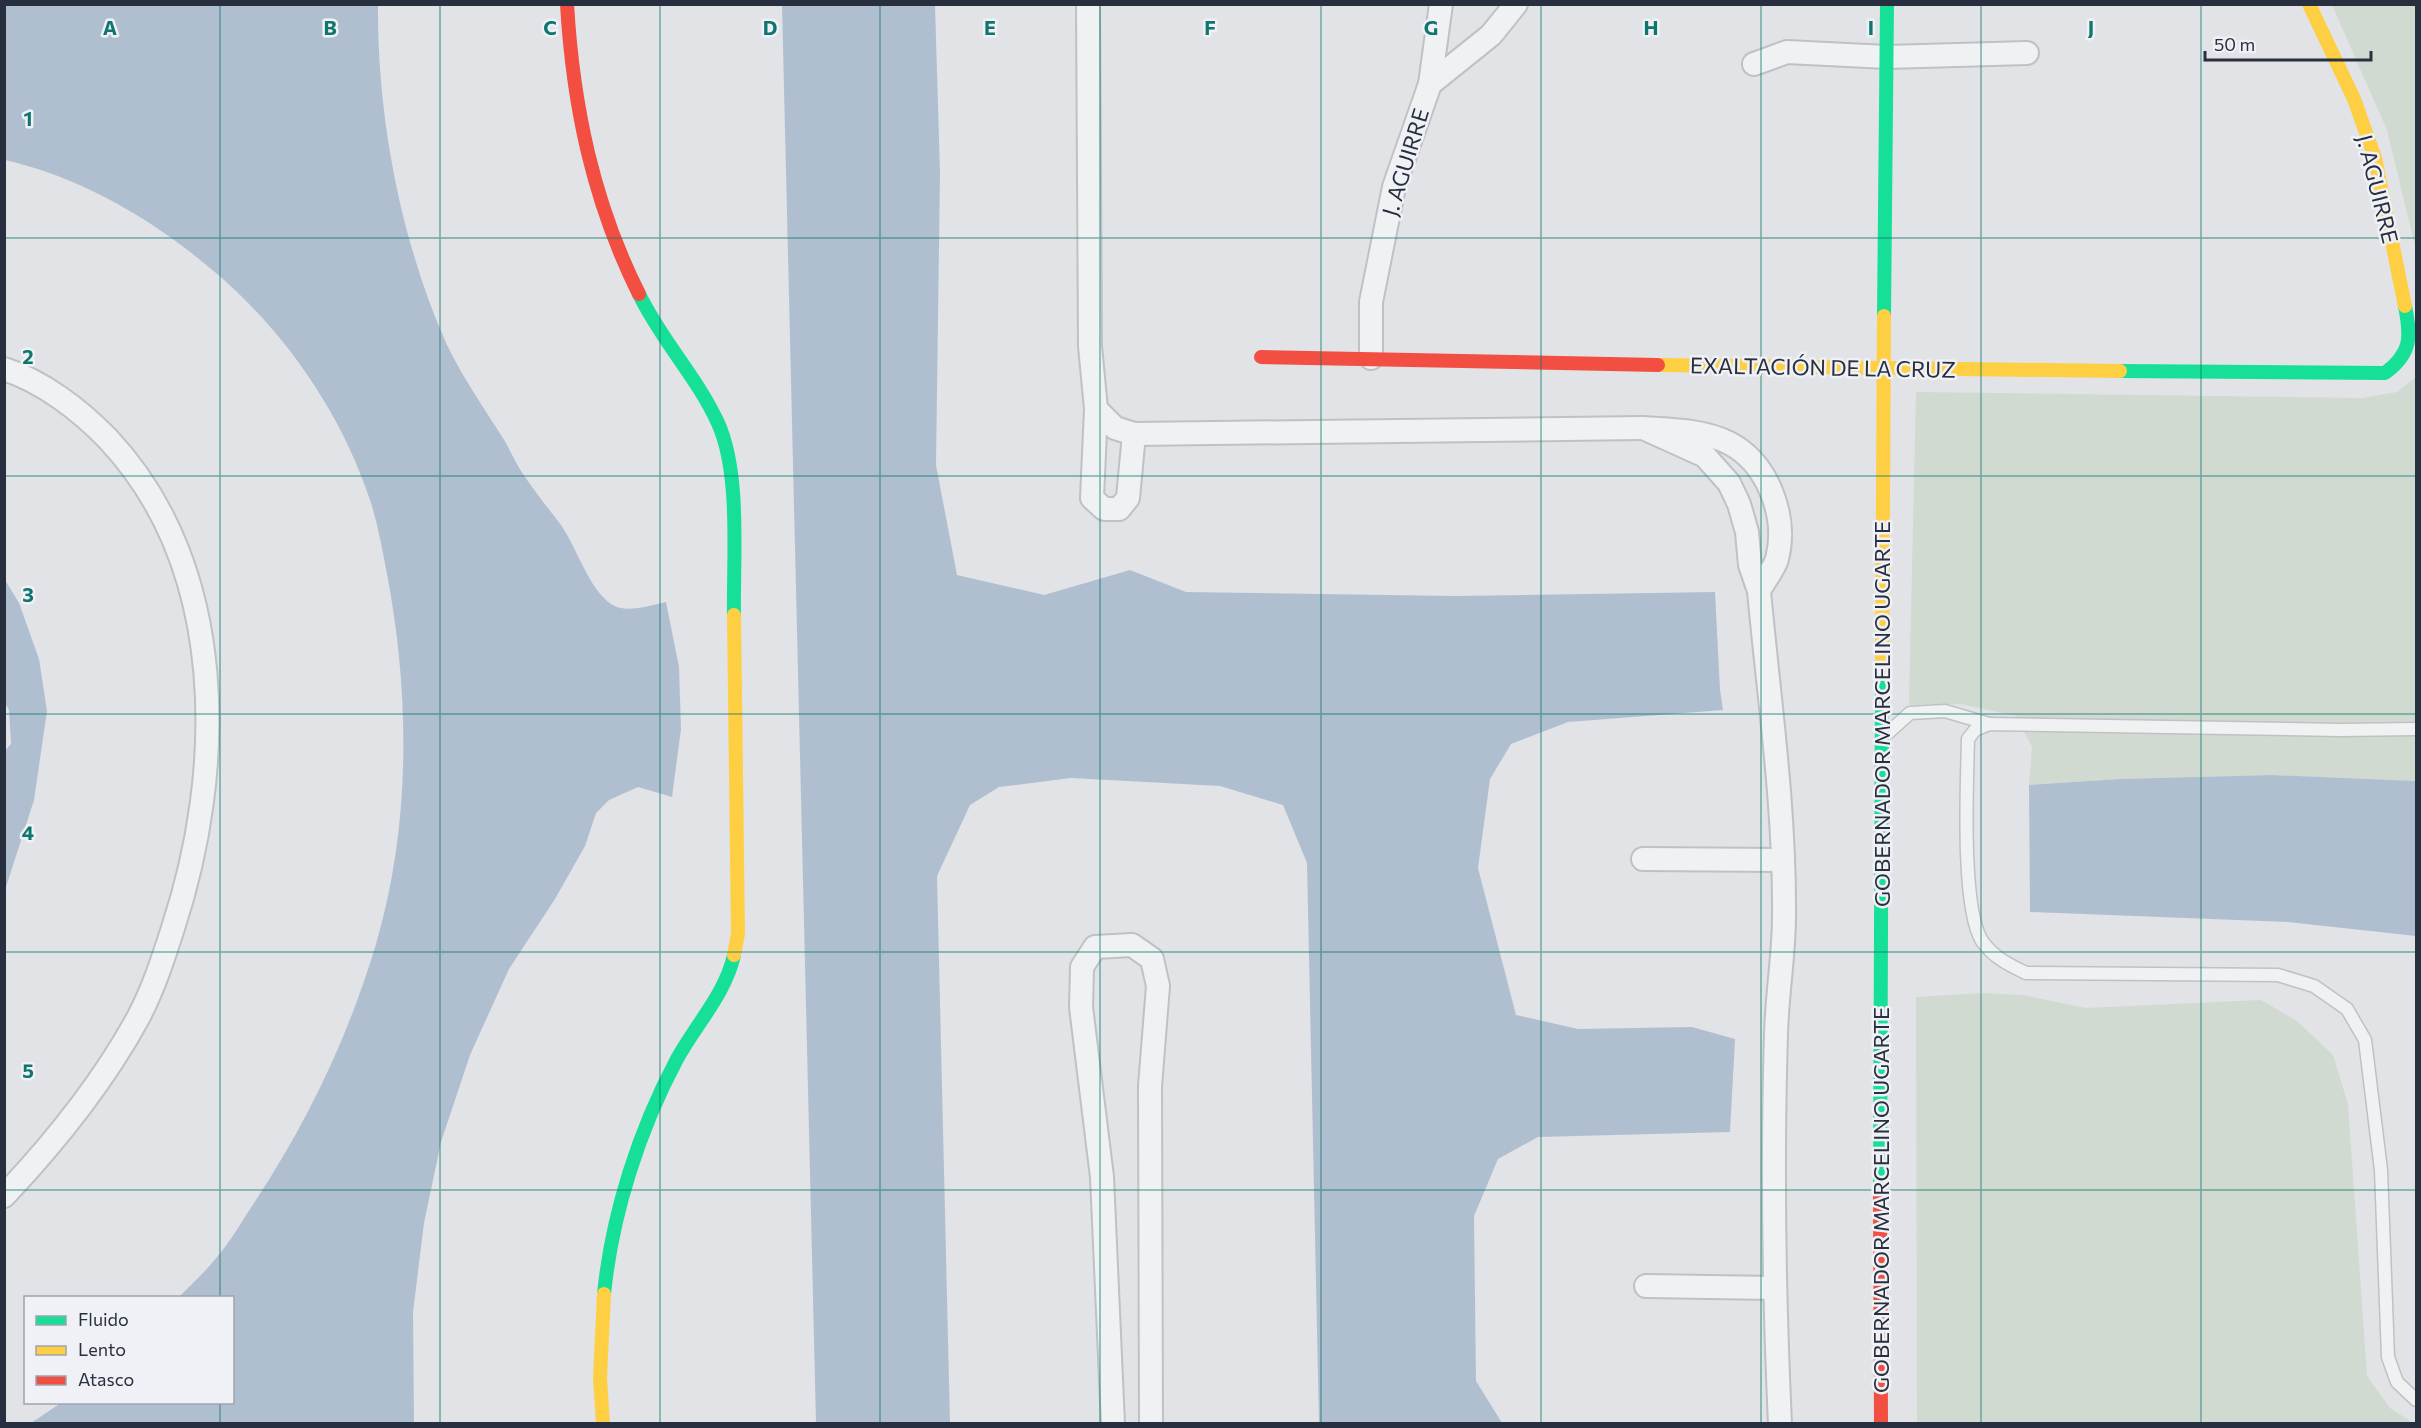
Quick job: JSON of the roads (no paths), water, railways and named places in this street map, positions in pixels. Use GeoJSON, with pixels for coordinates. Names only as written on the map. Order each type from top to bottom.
{"type":"FeatureCollection","features":[{"type":"Feature","properties":{"kind":"street"},"geometry":{"type":"LineString","coordinates":[[567,4],[569,46],[575,91],[589,167],[599,201],[627,270],[646,308],[719,425],[728,452],[732,480],[738,934],[727,978],[674,1065],[655,1106],[620,1209],[608,1267],[602,1316],[603,1424]]}},
{"type":"Feature","properties":{"kind":"street"},"geometry":{"type":"LineString","coordinates":[[1088,4],[1090,346],[1096,409],[1092,498],[1104,509],[1119,509],[1128,498],[1134,434]]}},
{"type":"Feature","properties":{"kind":"street"},"geometry":{"type":"LineString","coordinates":[[1430,84],[1441,4]]}},
{"type":"Feature","properties":{"kind":"street","name":"J. AGUIRRE"},"geometry":{"type":"LineString","coordinates":[[1371,358],[1371,302],[1394,187],[1430,84],[1491,34],[1516,4]]}},
{"type":"Feature","properties":{"kind":"street","name":"GOBERNADOR MARCELINO UGARTE"},"geometry":{"type":"LineString","coordinates":[[1881,1424],[1881,744],[1887,4]]}},
{"type":"Feature","properties":{"kind":"street","name":"J. AGUIRRE"},"geometry":{"type":"LineString","coordinates":[[2309,4],[2354,99],[2375,158],[2408,322],[2409,347],[2404,360],[2385,373]]}},
{"type":"Feature","properties":{"kind":"street"},"geometry":{"type":"LineString","coordinates":[[1755,64],[1787,52],[1887,57],[2027,53]]}},
{"type":"Feature","properties":{"kind":"street","name":"EXALTACIÓN DE LA CRUZ"},"geometry":{"type":"LineString","coordinates":[[1262,357],[1884,369],[2385,373]]}},
{"type":"Feature","properties":{"kind":"street"},"geometry":{"type":"LineString","coordinates":[[4,369],[56,396],[91,422],[122,454],[147,488],[166,523],[191,593],[198,630],[206,710],[207,767],[194,856],[160,967],[138,1018],[73,1117],[42,1157],[4,1196]]}},
{"type":"Feature","properties":{"kind":"street"},"geometry":{"type":"LineString","coordinates":[[1096,409],[1115,428],[1134,434],[1643,428],[1691,431],[1730,444],[1756,465],[1772,492],[1780,521],[1777,559],[1759,591]]}},
{"type":"Feature","properties":{"kind":"street"},"geometry":{"type":"LineString","coordinates":[[1643,428],[1706,456],[1729,483],[1744,523],[1750,565],[1759,591],[1782,817],[1785,919],[1776,1031],[1774,1288],[1780,1424]]}},
{"type":"Feature","properties":{"kind":"street"},"geometry":{"type":"LineString","coordinates":[[1643,859],[1783,860]]}},
{"type":"Feature","properties":{"kind":"street"},"geometry":{"type":"LineString","coordinates":[[1113,1424],[1102,1177],[1081,1007],[1082,967],[1095,947],[1132,945],[1152,959],[1158,986],[1150,1086],[1151,1424]]}},
{"type":"Feature","properties":{"kind":"street"},"geometry":{"type":"LineString","coordinates":[[1646,1286],[1774,1288]]}},
{"type":"Feature","properties":{"kind":"lane"},"geometry":{"type":"LineString","coordinates":[[1881,744],[1893,726],[1910,712],[1945,711],[1989,724],[2340,730],[2416,729]]}},
{"type":"Feature","properties":{"kind":"lane"},"geometry":{"type":"LineString","coordinates":[[1989,724],[1975,730],[1968,739],[1967,821],[1971,912],[1982,941],[2002,962],[2026,973],[2278,975],[2314,986],[2347,1009],[2365,1040],[2373,1089],[2382,1170],[2388,1357],[2397,1382],[2416,1400]]}},
{"type":"Feature","properties":{"kind":"water"},"geometry":{"type":"Polygon","coordinates":[[[5,4],[378,5],[382,91],[395,178],[417,264],[447,345],[523,474],[567,534],[585,570],[600,593],[608,602],[617,607],[629,609],[666,602],[679,667],[681,729],[672,797],[638,787],[609,800],[596,813],[585,846],[555,899],[509,969],[470,1055],[441,1142],[424,1223],[413,1312],[414,1423],[31,1423],[60,1404],[234,1404],[234,1296],[180,1296],[222,1251],[272,1175],[308,1112],[339,1047],[376,944],[396,853],[401,807],[403,713],[395,620],[370,500],[344,436],[308,376],[288,348],[242,296],[193,254],[143,219],[63,178],[5,160],[5,4]]]}},
{"type":"Feature","properties":{"kind":"water"},"geometry":{"type":"Polygon","coordinates":[[[782,5],[935,5],[940,173],[936,465],[957,575],[1044,595],[1130,570],[1186,592],[1455,596],[1715,592],[1723,710],[1568,722],[1511,744],[1490,779],[1478,868],[1516,1015],[1578,1029],[1692,1027],[1735,1039],[1730,1132],[1538,1137],[1498,1159],[1474,1216],[1476,1381],[1502,1423],[1319,1423],[1307,863],[1283,805],[1220,786],[1071,778],[999,787],[970,805],[937,876],[950,1423],[816,1423],[782,5]]]}},
{"type":"Feature","properties":{"kind":"water"},"geometry":{"type":"Polygon","coordinates":[[[5,580],[19,603],[39,659],[47,711],[34,800],[5,890],[4,752],[11,744],[9,710],[4,701],[5,580]]]}},
{"type":"Feature","properties":{"kind":"water"},"geometry":{"type":"Polygon","coordinates":[[[2271,775],[2416,781],[2416,936],[2288,922],[2030,912],[2029,785],[2120,779],[2271,775]]]}}]}
